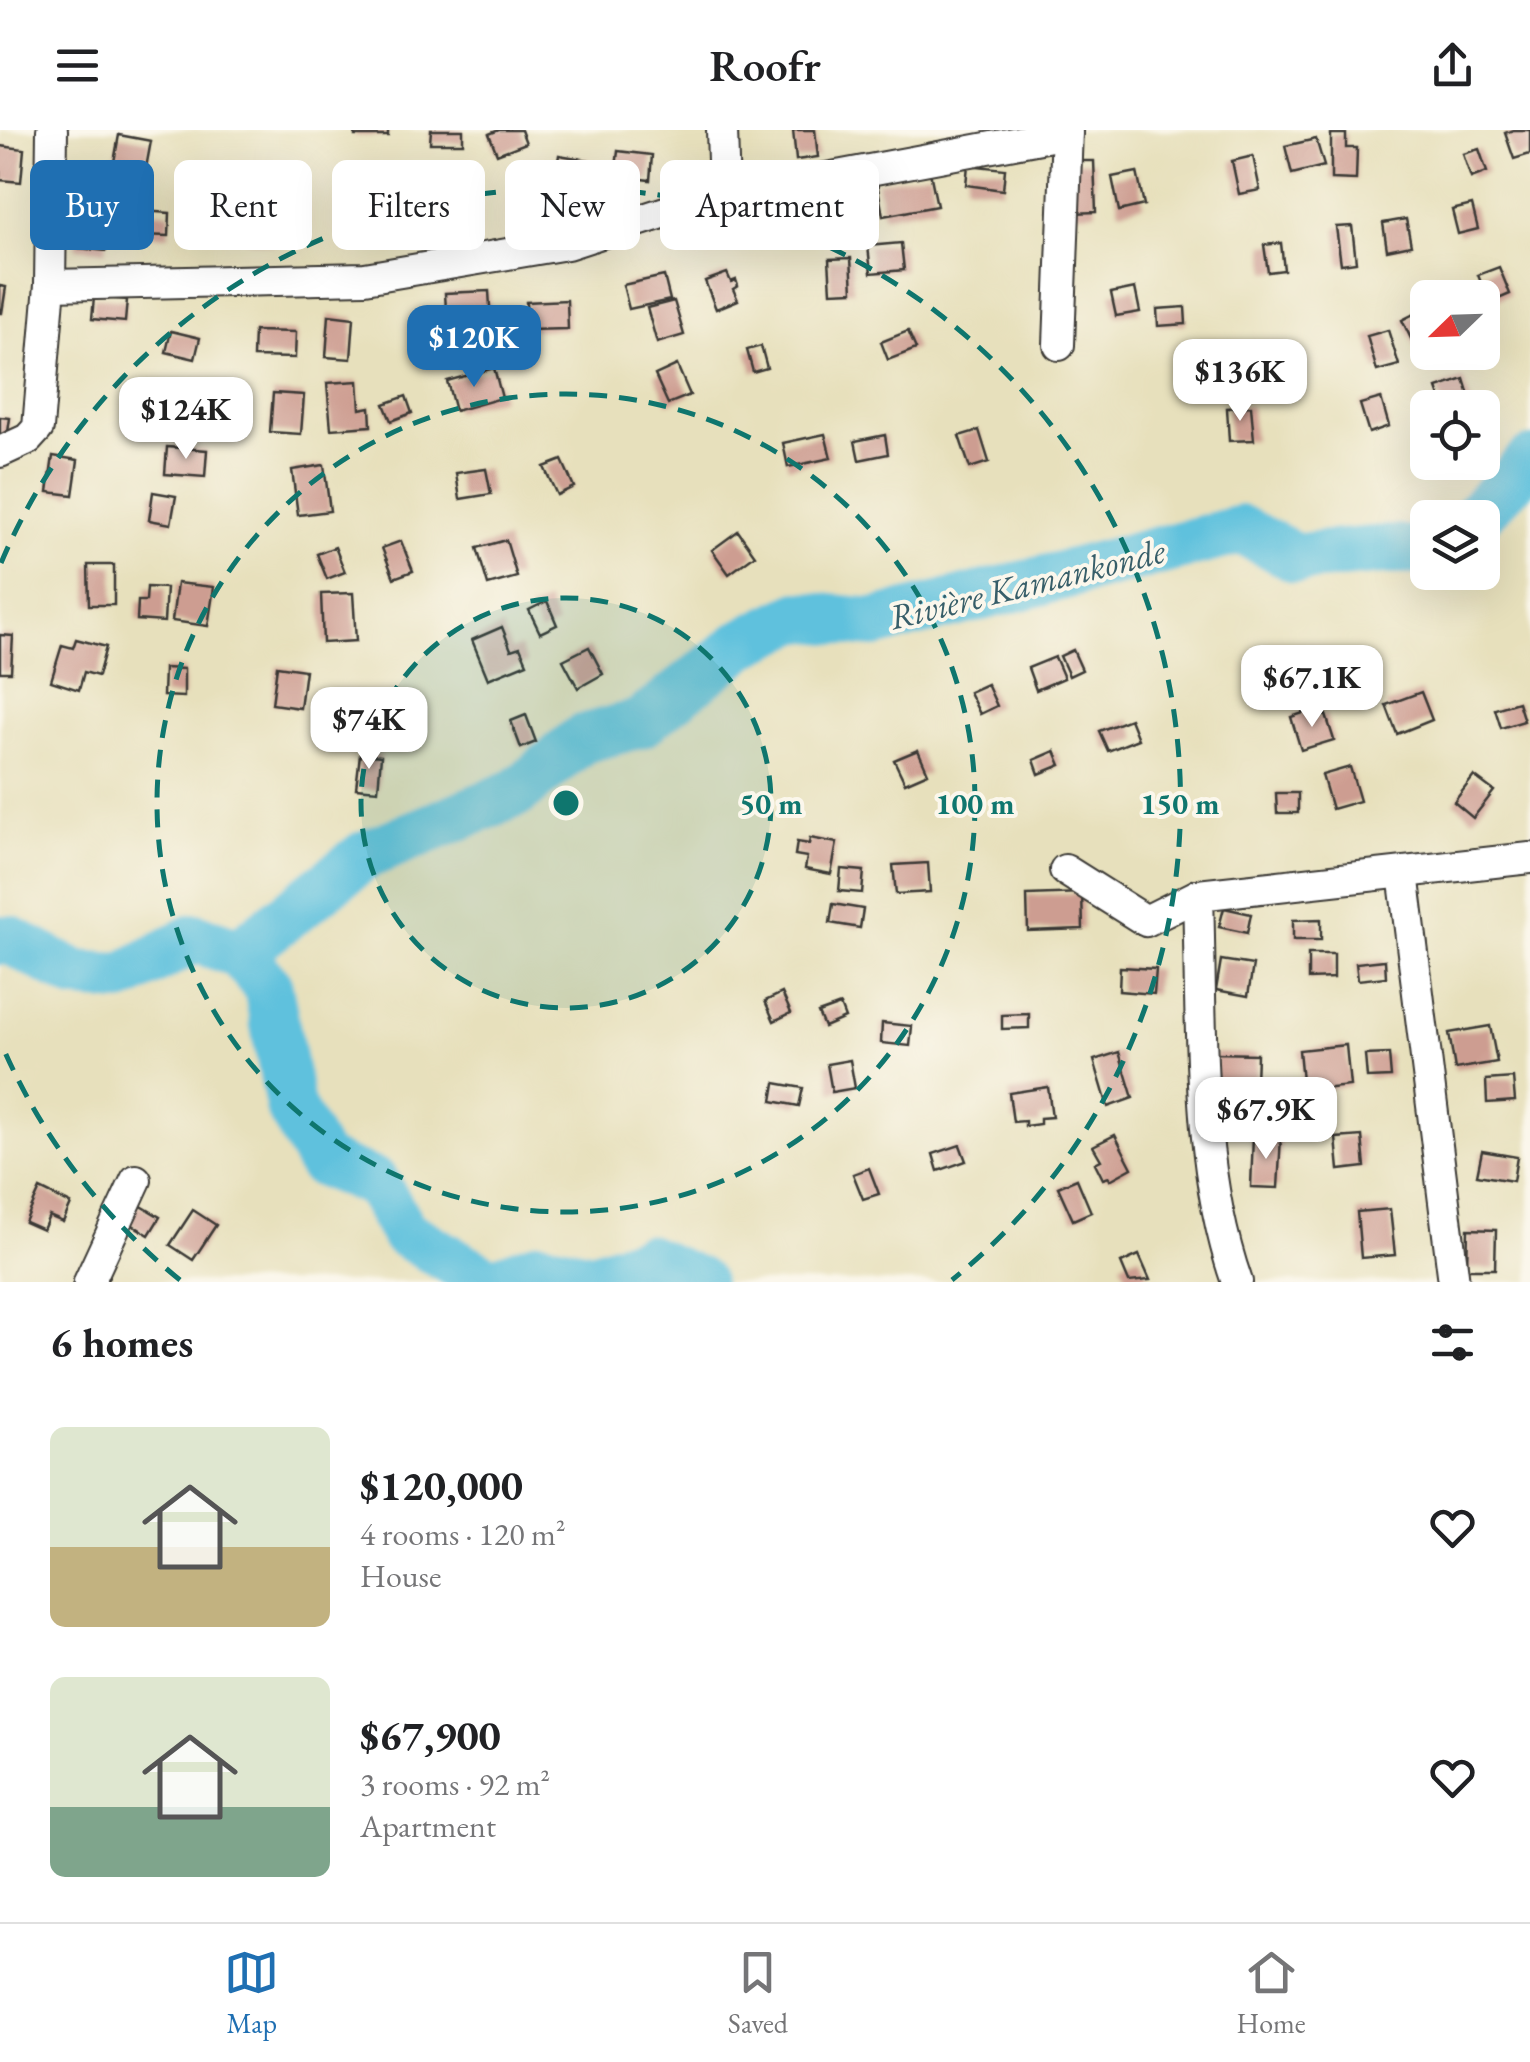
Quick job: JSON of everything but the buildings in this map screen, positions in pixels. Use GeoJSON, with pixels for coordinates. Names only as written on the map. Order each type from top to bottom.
{"type":"FeatureCollection","features":[{"type":"Feature","properties":{"kind":"street"},"geometry":{"type":"LineString","coordinates":[[0,452],[28,439],[38,428],[50,285],[52,130]]}},
{"type":"Feature","properties":{"kind":"street"},"geometry":{"type":"LineString","coordinates":[[722,130],[723,160]]}},
{"type":"Feature","properties":{"kind":"street"},"geometry":{"type":"LineString","coordinates":[[879,168],[1067,131],[1059,345]]}},
{"type":"Feature","properties":{"kind":"street"},"geometry":{"type":"LineString","coordinates":[[50,285],[364,278],[567,244],[660,214]]}},
{"type":"Feature","properties":{"kind":"street"},"geometry":{"type":"LineString","coordinates":[[1065,870],[1146,921],[1198,895],[1530,858]]}},
{"type":"Feature","properties":{"kind":"street"},"geometry":{"type":"LineString","coordinates":[[1403,873],[1454,1282]]}},
{"type":"Feature","properties":{"kind":"street"},"geometry":{"type":"LineString","coordinates":[[1198,895],[1208,1137],[1223,1243],[1237,1282]]}},
{"type":"Feature","properties":{"kind":"street"},"geometry":{"type":"LineString","coordinates":[[90,1282],[136,1180]]}},
{"type":"Feature","properties":{"kind":"waterway","name":"Rivière Kamankonde"},"geometry":{"type":"LineString","coordinates":[[1492,500],[1530,461]]}},
{"type":"Feature","properties":{"kind":"waterway","name":"Rivière Kamankonde"},"geometry":{"type":"LineString","coordinates":[[239,953],[365,855],[518,792],[582,739],[641,723],[745,642],[799,616],[875,623],[1241,530],[1297,558],[1410,550]]}},
{"type":"Feature","properties":{"kind":"waterway"},"geometry":{"type":"LineString","coordinates":[[0,940],[10,940],[76,975],[121,978],[195,938],[239,953],[268,987],[290,1106],[320,1162],[375,1183],[404,1233],[490,1282]]}},
{"type":"Feature","properties":{"kind":"waterway"},"geometry":{"type":"LineString","coordinates":[[494,1282],[539,1266],[592,1277],[647,1259],[699,1282]]}}]}
